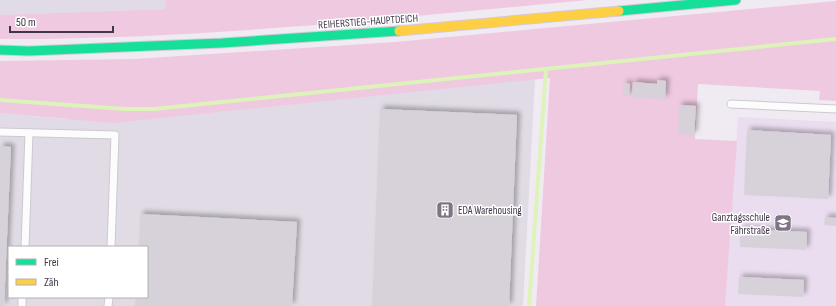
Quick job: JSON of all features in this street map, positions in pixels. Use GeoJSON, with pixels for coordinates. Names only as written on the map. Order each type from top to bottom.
{"type":"FeatureCollection","features":[{"type":"Feature","properties":{"kind":"main road","name":"REIHERSTIEG-HAUPTDEICH"},"geometry":{"type":"LineString","coordinates":[[0,50],[29,51],[222,43],[422,30],[736,0]]}},
{"type":"Feature","properties":{"kind":"lane"},"geometry":{"type":"LineString","coordinates":[[731,104],[836,109]]}},
{"type":"Feature","properties":{"kind":"lane"},"geometry":{"type":"LineString","coordinates":[[0,132],[115,135],[110,246]]}},
{"type":"Feature","properties":{"kind":"lane"},"geometry":{"type":"LineString","coordinates":[[24,246],[29,133]]}},
{"type":"Feature","properties":{"kind":"shaded area"},"geometry":{"type":"Polygon","coordinates":[[[0,0],[165,0],[166,9],[0,15],[0,0]]]}},
{"type":"Feature","properties":{"kind":"shaded area"},"geometry":{"type":"Polygon","coordinates":[[[165,0],[588,0],[368,21],[221,32],[147,36],[0,39],[0,15],[166,9],[165,0]]]}},
{"type":"Feature","properties":{"kind":"shaded area"},"geometry":{"type":"Polygon","coordinates":[[[836,1],[836,101],[819,100],[820,91],[698,84],[695,139],[737,141],[725,306],[536,306],[550,78],[113,123],[0,113],[0,61],[135,59],[395,42],[836,1]]]}},
{"type":"Feature","properties":{"kind":"shaded area"},"geometry":{"type":"Polygon","coordinates":[[[535,79],[523,306],[0,306],[0,113],[63,119],[150,119],[535,79]]]}},
{"type":"Feature","properties":{"kind":"shaded area","name":"Ganztagsschule Fährstraße"},"geometry":{"type":"Polygon","coordinates":[[[738,117],[836,122],[836,306],[725,306],[738,117]]]}},
{"type":"Feature","properties":{"kind":"building"},"geometry":{"type":"Polygon","coordinates":[[[657,80],[666,81],[665,99],[632,97],[633,82],[657,84],[657,80]]]}},
{"type":"Feature","properties":{"kind":"building"},"geometry":{"type":"Polygon","coordinates":[[[624,83],[630,84],[629,96],[623,96],[624,83]]]}},
{"type":"Feature","properties":{"kind":"building"},"geometry":{"type":"Polygon","coordinates":[[[679,105],[696,106],[694,135],[678,134],[679,105]]]}},
{"type":"Feature","properties":{"kind":"building","name":"EDA Warehousing"},"geometry":{"type":"Polygon","coordinates":[[[380,109],[517,115],[509,306],[372,306],[380,109]]]}},
{"type":"Feature","properties":{"kind":"building"},"geometry":{"type":"Polygon","coordinates":[[[747,130],[831,135],[828,199],[744,195],[747,130]]]}},
{"type":"Feature","properties":{"kind":"building"},"geometry":{"type":"Polygon","coordinates":[[[0,146],[11,147],[4,306],[0,306],[0,146]]]}},
{"type":"Feature","properties":{"kind":"building"},"geometry":{"type":"Polygon","coordinates":[[[140,214],[297,222],[292,306],[135,306],[136,298],[148,298],[148,246],[139,246],[140,214]]]}},
{"type":"Feature","properties":{"kind":"building"},"geometry":{"type":"Polygon","coordinates":[[[825,217],[836,218],[836,226],[824,225],[825,217]]]}},
{"type":"Feature","properties":{"kind":"building"},"geometry":{"type":"Polygon","coordinates":[[[740,229],[807,232],[806,250],[740,247],[740,229]]]}},
{"type":"Feature","properties":{"kind":"building"},"geometry":{"type":"Polygon","coordinates":[[[739,277],[804,280],[803,297],[738,294],[739,277]]]}},
{"type":"Feature","properties":{"kind":"waterway"},"geometry":{"type":"LineString","coordinates":[[0,100],[125,109],[154,109],[836,39]]}},
{"type":"Feature","properties":{"kind":"waterway"},"geometry":{"type":"LineString","coordinates":[[529,306],[546,69]]}},
{"type":"Feature","properties":{"kind":"traffic: fast"},"geometry":{"type":"LineString","coordinates":[[619,11],[736,0]]}},
{"type":"Feature","properties":{"kind":"traffic: fast"},"geometry":{"type":"LineString","coordinates":[[0,50],[29,51],[222,43],[399,31]]}},
{"type":"Feature","properties":{"kind":"traffic: slow"},"geometry":{"type":"LineString","coordinates":[[399,31],[619,11]]}},
{"type":"Feature","properties":{"kind":"place","name":"EDA Warehousing"},"geometry":{"type":"Point","coordinates":[445,210]}},
{"type":"Feature","properties":{"kind":"place","name":"Ganztagsschule Fährstraße"},"geometry":{"type":"Point","coordinates":[783,223]}}]}
